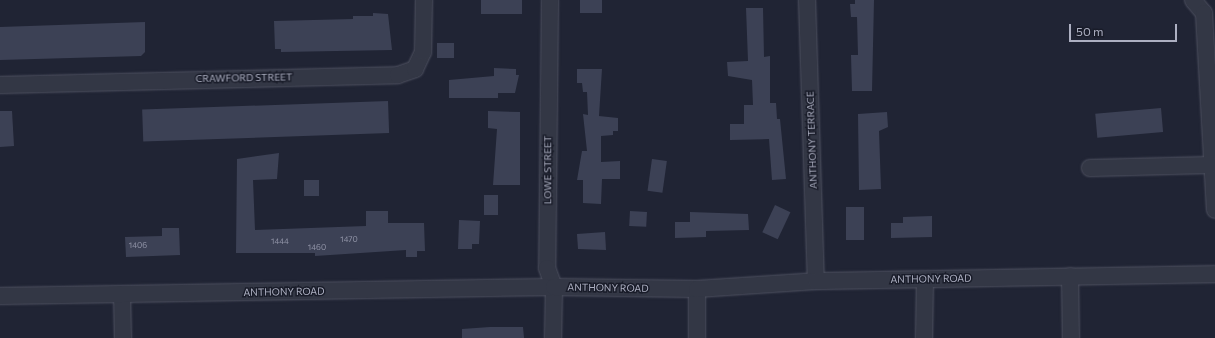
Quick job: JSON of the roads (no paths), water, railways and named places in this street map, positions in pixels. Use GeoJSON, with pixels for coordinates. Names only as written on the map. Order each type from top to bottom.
{"type":"FeatureCollection","features":[{"type":"Feature","properties":{"kind":"street","name":"CRAWFORD STREET"},"geometry":{"type":"LineString","coordinates":[[0,85],[398,75],[415,69],[423,52],[424,0]]}},
{"type":"Feature","properties":{"kind":"street","name":"LOWE STREET"},"geometry":{"type":"LineString","coordinates":[[550,0],[547,268],[554,287],[553,338]]}},
{"type":"Feature","properties":{"kind":"street","name":"ANTHONY TERRACE"},"geometry":{"type":"LineString","coordinates":[[807,0],[816,281]]}},
{"type":"Feature","properties":{"kind":"street"},"geometry":{"type":"LineString","coordinates":[[1193,0],[1204,13],[1215,210]]}},
{"type":"Feature","properties":{"kind":"street"},"geometry":{"type":"LineString","coordinates":[[1090,168],[1212,165]]}},
{"type":"Feature","properties":{"kind":"street","name":"ANTHONY ROAD"},"geometry":{"type":"LineString","coordinates":[[0,296],[554,287],[697,289],[816,281],[1215,274]]}},
{"type":"Feature","properties":{"kind":"street"},"geometry":{"type":"LineString","coordinates":[[1070,276],[1071,338]]}},
{"type":"Feature","properties":{"kind":"street"},"geometry":{"type":"LineString","coordinates":[[924,338],[925,280]]}},
{"type":"Feature","properties":{"kind":"street"},"geometry":{"type":"LineString","coordinates":[[697,289],[697,338]]}},
{"type":"Feature","properties":{"kind":"street"},"geometry":{"type":"LineString","coordinates":[[122,294],[123,338]]}}]}
